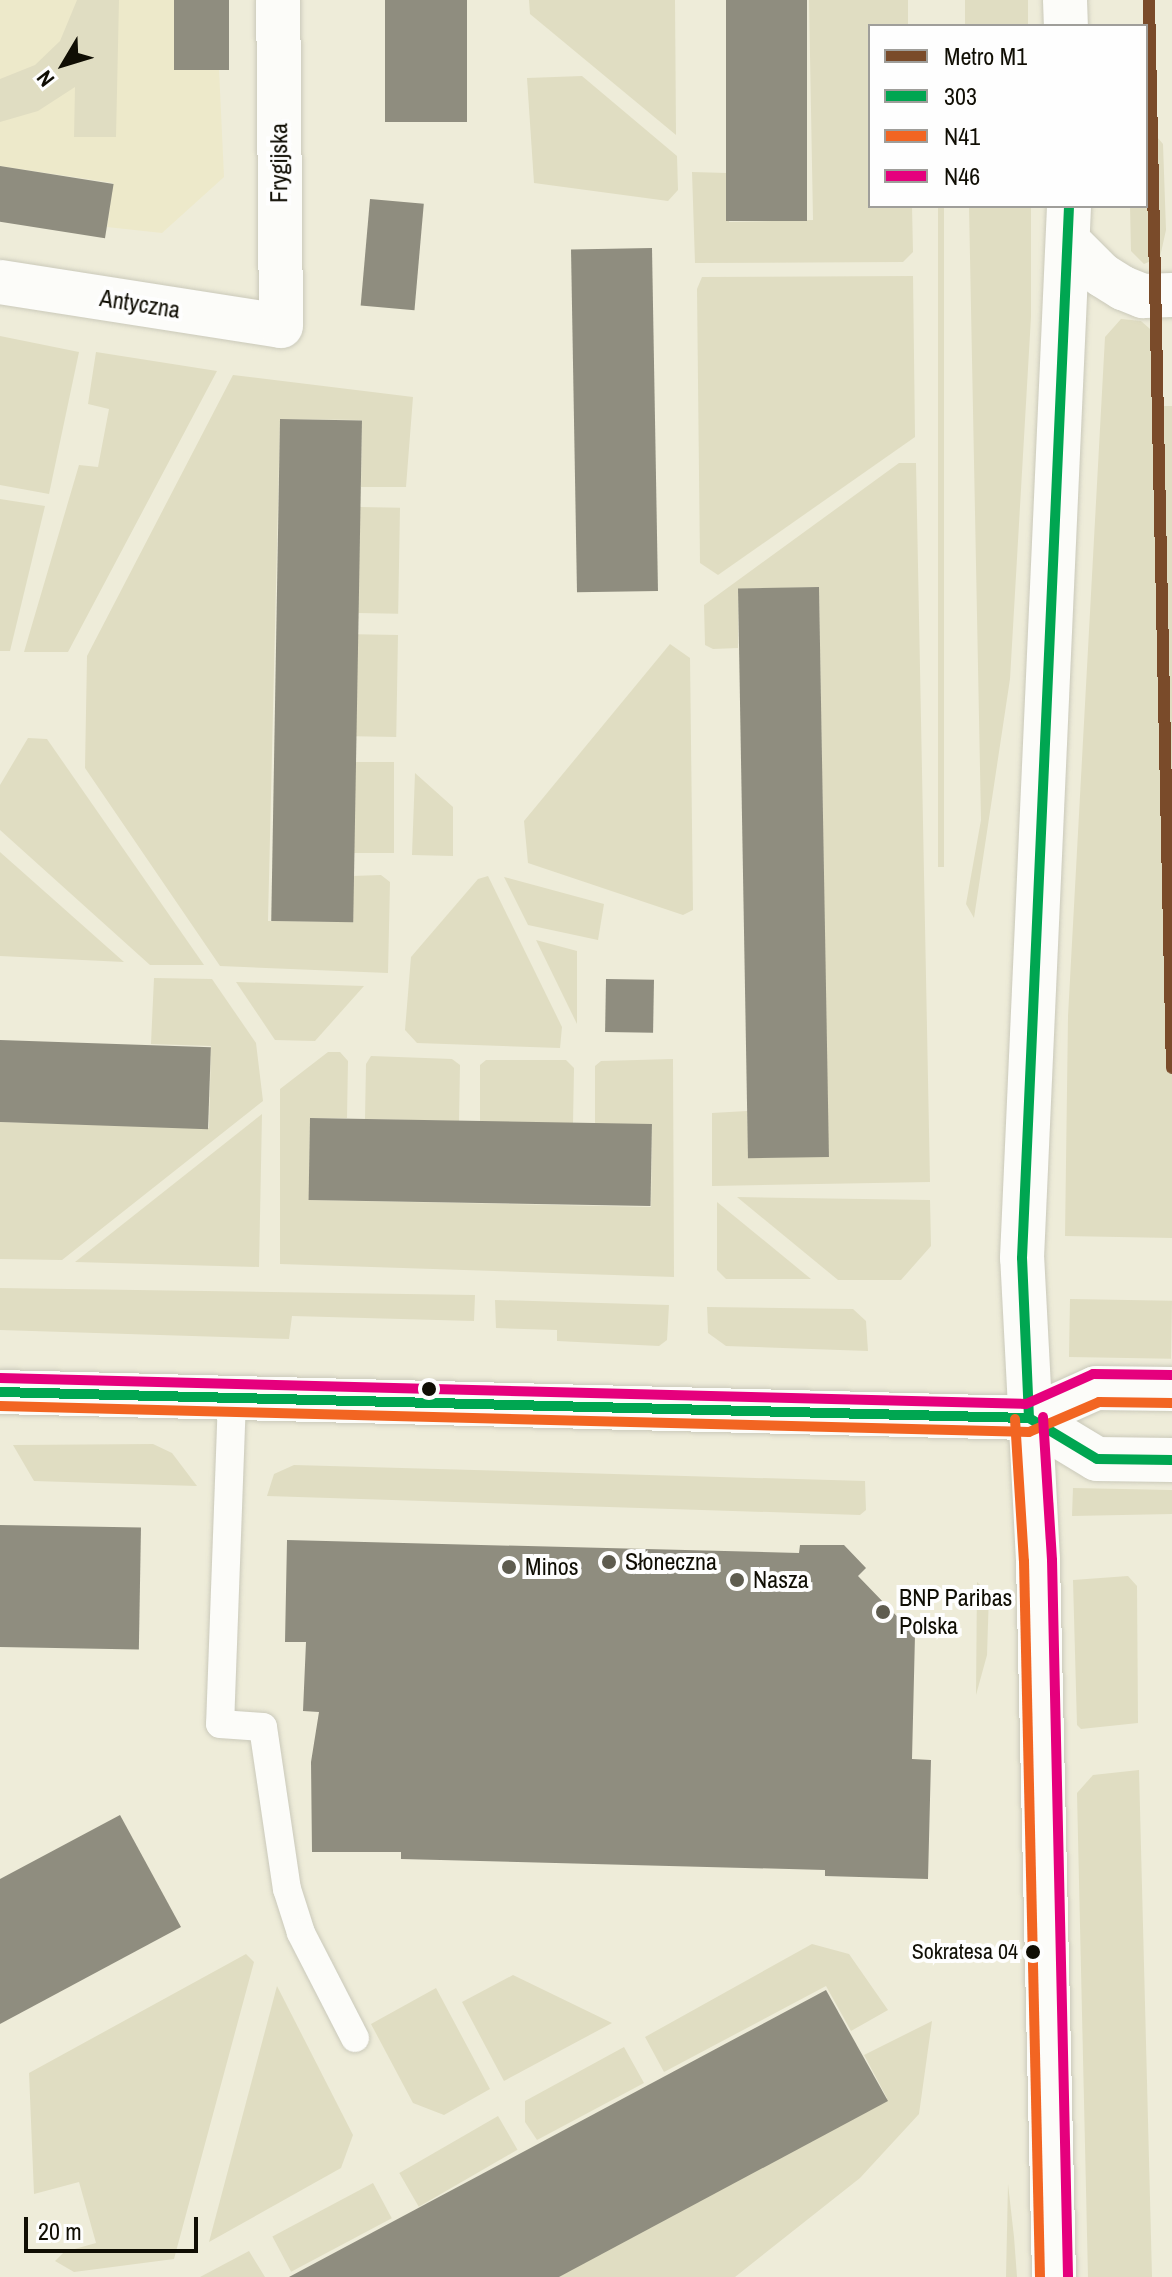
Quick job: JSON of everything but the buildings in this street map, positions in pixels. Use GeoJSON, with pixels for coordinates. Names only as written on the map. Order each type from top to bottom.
{"type":"FeatureCollection","features":[{"type":"Feature","properties":{"kind":"main road","name":"Frygijska"},"geometry":{"type":"LineString","coordinates":[[278,0],[281,326]]}},
{"type":"Feature","properties":{"kind":"main road"},"geometry":{"type":"LineString","coordinates":[[1065,0],[1066,24]]}},
{"type":"Feature","properties":{"kind":"main road"},"geometry":{"type":"LineString","coordinates":[[1070,224],[1102,275],[1143,296],[1172,295]]}},
{"type":"Feature","properties":{"kind":"main road"},"geometry":{"type":"LineString","coordinates":[[1054,2277],[1038,1560],[1022,1258],[1070,224]]}},
{"type":"Feature","properties":{"kind":"main road","name":"Antyczna"},"geometry":{"type":"LineString","coordinates":[[0,282],[281,326]]}},
{"type":"Feature","properties":{"kind":"main road"},"geometry":{"type":"LineString","coordinates":[[0,1392],[1029,1418],[1096,1388],[1172,1389]]}},
{"type":"Feature","properties":{"kind":"main road"},"geometry":{"type":"LineString","coordinates":[[1029,1418],[1097,1459],[1172,1460]]}},
{"type":"Feature","properties":{"kind":"lane"},"geometry":{"type":"LineString","coordinates":[[232,1399],[220,1724],[263,1727],[287,1889],[301,1933],[355,2038]]}},
{"type":"Feature","properties":{"kind":"shaded area"},"geometry":{"type":"Polygon","coordinates":[[[0,0],[174,0],[175,70],[219,69],[224,177],[162,233],[107,227],[113,183],[0,166],[0,0]]]}},
{"type":"Feature","properties":{"kind":"shaded area"},"geometry":{"type":"Polygon","coordinates":[[[77,0],[119,0],[116,137],[74,137],[75,87],[38,111],[0,122],[0,79],[35,65],[60,41],[77,0]]]}},
{"type":"Feature","properties":{"kind":"shaded area"},"geometry":{"type":"Polygon","coordinates":[[[529,0],[675,0],[676,135],[530,14],[529,0]]]}},
{"type":"Feature","properties":{"kind":"shaded area"},"geometry":{"type":"Polygon","coordinates":[[[809,0],[908,0],[908,24],[868,24],[868,208],[912,208],[913,252],[903,262],[695,263],[692,172],[727,173],[729,222],[813,220],[809,0]]]}},
{"type":"Feature","properties":{"kind":"shaded area"},"geometry":{"type":"Polygon","coordinates":[[[965,0],[1028,0],[1028,24],[965,24],[965,0]]]}},
{"type":"Feature","properties":{"kind":"shaded area"},"geometry":{"type":"Polygon","coordinates":[[[582,76],[677,156],[678,190],[668,201],[534,183],[527,78],[582,76]]]}},
{"type":"Feature","properties":{"kind":"shaded area"},"geometry":{"type":"Polygon","coordinates":[[[1148,126],[1163,144],[1166,230],[1160,257],[1144,264],[1131,251],[1130,208],[1148,208],[1148,126]]]}},
{"type":"Feature","properties":{"kind":"shaded area"},"geometry":{"type":"Polygon","coordinates":[[[938,208],[944,208],[944,867],[938,867],[938,208]]]}},
{"type":"Feature","properties":{"kind":"shaded area"},"geometry":{"type":"Polygon","coordinates":[[[969,208],[1031,208],[1031,317],[1010,679],[974,918],[966,904],[981,820],[969,208]]]}},
{"type":"Feature","properties":{"kind":"shaded area"},"geometry":{"type":"Polygon","coordinates":[[[913,276],[915,437],[718,575],[700,563],[697,289],[702,277],[913,276]]]}},
{"type":"Feature","properties":{"kind":"shaded area"},"geometry":{"type":"Polygon","coordinates":[[[1121,319],[1141,321],[1150,329],[1153,406],[1172,406],[1172,1238],[1065,1236],[1068,1016],[1105,337],[1121,319]]]}},
{"type":"Feature","properties":{"kind":"shaded area"},"geometry":{"type":"Polygon","coordinates":[[[0,336],[79,352],[49,494],[0,485],[0,336]]]}},
{"type":"Feature","properties":{"kind":"shaded area"},"geometry":{"type":"Polygon","coordinates":[[[96,352],[217,371],[68,652],[24,652],[79,465],[98,467],[109,409],[88,404],[96,352]]]}},
{"type":"Feature","properties":{"kind":"shaded area"},"geometry":{"type":"Polygon","coordinates":[[[233,375],[413,397],[406,487],[361,487],[362,420],[280,419],[268,921],[351,922],[352,876],[381,875],[390,882],[388,973],[220,966],[85,768],[87,656],[233,375]]]}},
{"type":"Feature","properties":{"kind":"shaded area"},"geometry":{"type":"Polygon","coordinates":[[[899,463],[916,463],[930,1182],[712,1186],[712,1113],[747,1111],[749,1158],[828,1156],[819,587],[738,589],[738,648],[713,649],[705,645],[704,605],[899,463]]]}},
{"type":"Feature","properties":{"kind":"shaded area"},"geometry":{"type":"Polygon","coordinates":[[[0,499],[45,506],[10,651],[0,651],[0,499]]]}},
{"type":"Feature","properties":{"kind":"shaded area"},"geometry":{"type":"Polygon","coordinates":[[[360,507],[400,508],[398,614],[358,613],[360,507]]]}},
{"type":"Feature","properties":{"kind":"shaded area"},"geometry":{"type":"Polygon","coordinates":[[[357,634],[398,635],[396,737],[355,736],[357,634]]]}},
{"type":"Feature","properties":{"kind":"shaded area"},"geometry":{"type":"Polygon","coordinates":[[[670,644],[690,658],[693,910],[683,915],[528,863],[524,821],[670,644]]]}},
{"type":"Feature","properties":{"kind":"shaded area"},"geometry":{"type":"Polygon","coordinates":[[[28,738],[47,739],[204,965],[150,965],[0,830],[0,785],[28,738]]]}},
{"type":"Feature","properties":{"kind":"shaded area"},"geometry":{"type":"Polygon","coordinates":[[[354,762],[394,762],[394,853],[354,853],[354,762]]]}},
{"type":"Feature","properties":{"kind":"shaded area"},"geometry":{"type":"Polygon","coordinates":[[[415,773],[453,807],[453,856],[412,855],[415,773]]]}},
{"type":"Feature","properties":{"kind":"shaded area"},"geometry":{"type":"Polygon","coordinates":[[[0,852],[124,962],[0,956],[0,852]]]}},
{"type":"Feature","properties":{"kind":"shaded area"},"geometry":{"type":"Polygon","coordinates":[[[488,876],[562,1027],[560,1048],[417,1043],[405,1030],[411,957],[478,879],[488,876]]]}},
{"type":"Feature","properties":{"kind":"shaded area"},"geometry":{"type":"Polygon","coordinates":[[[504,877],[604,904],[598,940],[528,925],[504,877]]]}},
{"type":"Feature","properties":{"kind":"shaded area"},"geometry":{"type":"Polygon","coordinates":[[[536,940],[577,951],[577,1024],[536,940]]]}},
{"type":"Feature","properties":{"kind":"shaded area"},"geometry":{"type":"Polygon","coordinates":[[[154,978],[212,979],[256,1043],[263,1101],[62,1260],[0,1259],[0,1122],[209,1128],[211,1046],[151,1044],[154,978]]]}},
{"type":"Feature","properties":{"kind":"shaded area"},"geometry":{"type":"Polygon","coordinates":[[[236,982],[364,986],[315,1041],[275,1040],[236,982]]]}},
{"type":"Feature","properties":{"kind":"shaded area"},"geometry":{"type":"Polygon","coordinates":[[[328,1052],[340,1052],[348,1061],[347,1118],[310,1118],[309,1200],[651,1207],[652,1126],[595,1124],[595,1066],[601,1061],[673,1059],[674,1277],[280,1264],[280,1089],[328,1052]]]}},
{"type":"Feature","properties":{"kind":"shaded area"},"geometry":{"type":"Polygon","coordinates":[[[371,1056],[452,1059],[460,1065],[459,1121],[365,1119],[366,1064],[371,1056]]]}},
{"type":"Feature","properties":{"kind":"shaded area"},"geometry":{"type":"Polygon","coordinates":[[[486,1060],[566,1060],[574,1068],[573,1124],[480,1122],[480,1065],[486,1060]]]}},
{"type":"Feature","properties":{"kind":"shaded area"},"geometry":{"type":"Polygon","coordinates":[[[262,1114],[259,1267],[75,1262],[262,1114]]]}},
{"type":"Feature","properties":{"kind":"shaded area"},"geometry":{"type":"Polygon","coordinates":[[[737,1197],[930,1200],[931,1246],[901,1280],[838,1280],[737,1197]]]}},
{"type":"Feature","properties":{"kind":"shaded area"},"geometry":{"type":"Polygon","coordinates":[[[717,1202],[811,1279],[726,1279],[717,1270],[717,1202]]]}},
{"type":"Feature","properties":{"kind":"shaded area"},"geometry":{"type":"Polygon","coordinates":[[[0,1288],[475,1295],[474,1321],[292,1316],[289,1339],[0,1330],[0,1288]]]}},
{"type":"Feature","properties":{"kind":"shaded area"},"geometry":{"type":"Polygon","coordinates":[[[1070,1299],[1172,1301],[1171,1359],[1069,1357],[1070,1299]]]}},
{"type":"Feature","properties":{"kind":"shaded area"},"geometry":{"type":"Polygon","coordinates":[[[495,1300],[669,1305],[667,1340],[659,1346],[557,1341],[557,1330],[496,1328],[495,1300]]]}},
{"type":"Feature","properties":{"kind":"shaded area"},"geometry":{"type":"Polygon","coordinates":[[[707,1307],[853,1309],[866,1321],[868,1351],[726,1346],[708,1333],[707,1307]]]}},
{"type":"Feature","properties":{"kind":"shaded area"},"geometry":{"type":"Polygon","coordinates":[[[153,1444],[172,1453],[197,1486],[34,1481],[13,1445],[153,1444]]]}},
{"type":"Feature","properties":{"kind":"shaded area"},"geometry":{"type":"Polygon","coordinates":[[[294,1465],[865,1481],[866,1510],[860,1515],[267,1496],[274,1474],[294,1465]]]}},
{"type":"Feature","properties":{"kind":"shaded area"},"geometry":{"type":"Polygon","coordinates":[[[1073,1488],[1172,1490],[1172,1514],[1072,1516],[1073,1488]]]}},
{"type":"Feature","properties":{"kind":"shaded area"},"geometry":{"type":"Polygon","coordinates":[[[1128,1576],[1137,1586],[1138,1723],[1081,1729],[1077,1725],[1073,1580],[1128,1576]]]}},
{"type":"Feature","properties":{"kind":"shaded area"},"geometry":{"type":"Polygon","coordinates":[[[977,1582],[989,1593],[987,1655],[976,1695],[977,1582]]]}},
{"type":"Feature","properties":{"kind":"shaded area"},"geometry":{"type":"Polygon","coordinates":[[[1139,1770],[1152,2277],[1088,2277],[1077,1793],[1093,1775],[1139,1770]]]}},
{"type":"Feature","properties":{"kind":"shaded area"},"geometry":{"type":"Polygon","coordinates":[[[812,1944],[849,1954],[888,2010],[851,2031],[826,1986],[664,2072],[645,2037],[812,1944]]]}},
{"type":"Feature","properties":{"kind":"shaded area"},"geometry":{"type":"Polygon","coordinates":[[[246,1954],[254,1962],[174,2259],[74,2272],[55,2261],[64,2252],[96,2243],[79,2182],[34,2194],[29,2073],[246,1954]]]}},
{"type":"Feature","properties":{"kind":"shaded area"},"geometry":{"type":"Polygon","coordinates":[[[513,1975],[612,2023],[504,2081],[462,2002],[513,1975]]]}},
{"type":"Feature","properties":{"kind":"shaded area"},"geometry":{"type":"Polygon","coordinates":[[[277,1986],[353,2135],[341,2168],[209,2242],[277,1986]]]}},
{"type":"Feature","properties":{"kind":"shaded area"},"geometry":{"type":"Polygon","coordinates":[[[436,1988],[490,2089],[444,2115],[413,2103],[371,2024],[436,1988]]]}},
{"type":"Feature","properties":{"kind":"shaded area"},"geometry":{"type":"Polygon","coordinates":[[[932,2021],[919,2114],[860,2178],[735,2277],[553,2277],[887,2098],[864,2055],[932,2021]]]}},
{"type":"Feature","properties":{"kind":"shaded area"},"geometry":{"type":"Polygon","coordinates":[[[624,2047],[644,2083],[537,2140],[525,2122],[525,2101],[624,2047]]]}},
{"type":"Feature","properties":{"kind":"shaded area"},"geometry":{"type":"Polygon","coordinates":[[[498,2116],[518,2150],[419,2207],[399,2173],[498,2116]]]}},
{"type":"Feature","properties":{"kind":"shaded area"},"geometry":{"type":"Polygon","coordinates":[[[373,2183],[392,2218],[291,2272],[272,2237],[373,2183]]]}},
{"type":"Feature","properties":{"kind":"shaded area"},"geometry":{"type":"Polygon","coordinates":[[[1008,2184],[1014,2237],[1017,2277],[1006,2277],[1008,2184]]]}},
{"type":"Feature","properties":{"kind":"shaded area"},"geometry":{"type":"Polygon","coordinates":[[[249,2251],[265,2277],[200,2277],[249,2251]]]}},
{"type":"Feature","properties":{"kind":"metro line","name":"M1"},"geometry":{"type":"LineString","coordinates":[[1149,0],[1172,1068]]}},
{"type":"Feature","properties":{"kind":"transit line","name":"303"},"geometry":{"type":"LineString","coordinates":[[1029,1418],[1022,1258],[1069,208]]}},
{"type":"Feature","properties":{"kind":"transit line","name":"N46"},"geometry":{"type":"LineString","coordinates":[[0,1378],[1026,1404],[1093,1374],[1172,1375]]}},
{"type":"Feature","properties":{"kind":"transit line","name":"303"},"geometry":{"type":"LineString","coordinates":[[0,1392],[1029,1418]]}},
{"type":"Feature","properties":{"kind":"transit line","name":"N41"},"geometry":{"type":"LineString","coordinates":[[0,1406],[1029,1432],[1099,1402],[1172,1403]]}},
{"type":"Feature","properties":{"kind":"transit line","name":"N46"},"geometry":{"type":"LineString","coordinates":[[1043,1417],[1052,1560],[1068,2277]]}},
{"type":"Feature","properties":{"kind":"transit line","name":"303"},"geometry":{"type":"LineString","coordinates":[[1029,1418],[1097,1459],[1172,1460]]}},
{"type":"Feature","properties":{"kind":"transit line","name":"N41"},"geometry":{"type":"LineString","coordinates":[[1015,1419],[1024,1561],[1040,2277]]}},
{"type":"Feature","properties":{"kind":"place","name":"Słoneczna"},"geometry":{"type":"Point","coordinates":[609,1562]}},
{"type":"Feature","properties":{"kind":"place","name":"Minos"},"geometry":{"type":"Point","coordinates":[509,1567]}},
{"type":"Feature","properties":{"kind":"place","name":"Nasza"},"geometry":{"type":"Point","coordinates":[737,1580]}},
{"type":"Feature","properties":{"kind":"place","name":"BNP Paribas Polska"},"geometry":{"type":"Point","coordinates":[883,1612]}},
{"type":"Feature","properties":{"kind":"place","name":"Sokratesa 04"},"geometry":{"type":"Point","coordinates":[1033,1952]}}]}
